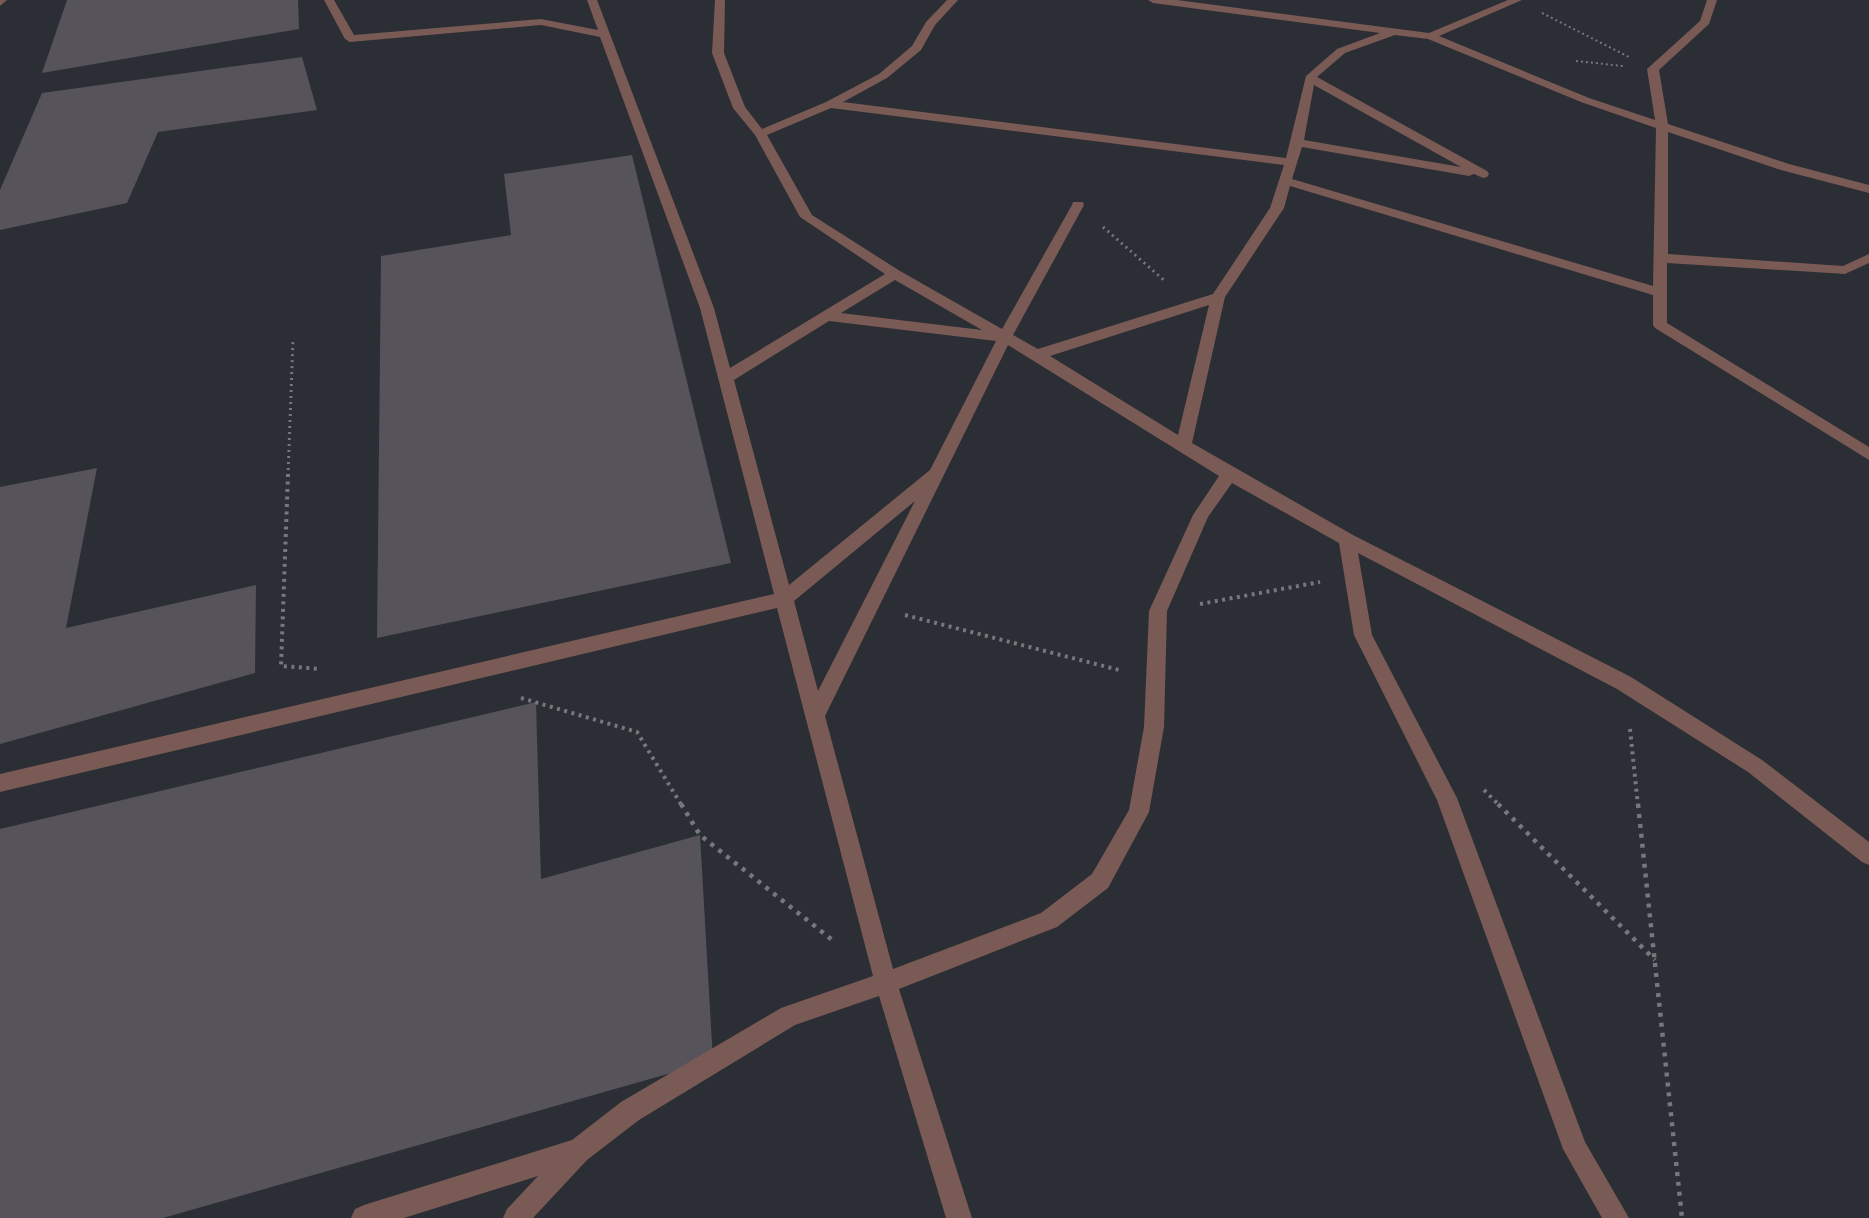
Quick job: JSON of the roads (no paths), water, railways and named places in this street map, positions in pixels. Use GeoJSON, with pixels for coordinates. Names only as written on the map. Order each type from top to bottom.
{"type":"FeatureCollection","features":[{"type":"Feature","properties":{"kind":"street"},"geometry":{"type":"LineString","coordinates":[[329,0],[350,39],[541,22],[604,34]]}},
{"type":"Feature","properties":{"kind":"street"},"geometry":{"type":"LineString","coordinates":[[592,0],[707,308],[886,983],[959,1218]]}},
{"type":"Feature","properties":{"kind":"street"},"geometry":{"type":"LineString","coordinates":[[720,0],[718,53],[739,108],[760,134],[807,217],[895,274],[1037,355],[1229,474],[1347,540],[1624,683],[1755,766],[1869,855]]}},
{"type":"Feature","properties":{"kind":"street"},"geometry":{"type":"LineString","coordinates":[[760,134],[830,104],[883,76],[917,48],[930,24],[953,0]]}},
{"type":"Feature","properties":{"kind":"street"},"geometry":{"type":"LineString","coordinates":[[1153,0],[1430,36],[1585,100],[1785,167],[1869,189]]}},
{"type":"Feature","properties":{"kind":"street"},"geometry":{"type":"LineString","coordinates":[[1430,36],[1517,0]]}},
{"type":"Feature","properties":{"kind":"street"},"geometry":{"type":"LineString","coordinates":[[1712,0],[1705,22],[1653,69],[1662,126],[1660,325],[1869,454]]}},
{"type":"Feature","properties":{"kind":"street"},"geometry":{"type":"LineString","coordinates":[[1184,446],[1218,297],[1277,208],[1297,143],[1310,78],[1341,51],[1395,31]]}},
{"type":"Feature","properties":{"kind":"street"},"geometry":{"type":"LineString","coordinates":[[1297,143],[1483,174],[1310,78]]}},
{"type":"Feature","properties":{"kind":"street"},"geometry":{"type":"LineString","coordinates":[[830,104],[1291,162]]}},
{"type":"Feature","properties":{"kind":"street"},"geometry":{"type":"LineString","coordinates":[[1286,181],[1660,292]]}},
{"type":"Feature","properties":{"kind":"street"},"geometry":{"type":"LineString","coordinates":[[815,716],[1005,337],[1078,205]]}},
{"type":"Feature","properties":{"kind":"street"},"geometry":{"type":"LineString","coordinates":[[1660,258],[1845,270],[1869,258]]}},
{"type":"Feature","properties":{"kind":"street"},"geometry":{"type":"LineString","coordinates":[[725,378],[895,274]]}},
{"type":"Feature","properties":{"kind":"street"},"geometry":{"type":"LineString","coordinates":[[1037,355],[1218,297]]}},
{"type":"Feature","properties":{"kind":"street"},"geometry":{"type":"LineString","coordinates":[[826,316],[1005,337]]}},
{"type":"Feature","properties":{"kind":"street"},"geometry":{"type":"LineString","coordinates":[[0,783],[784,599],[937,473]]}},
{"type":"Feature","properties":{"kind":"street"},"geometry":{"type":"LineString","coordinates":[[516,1218],[579,1151],[630,1111],[789,1016],[886,983],[1049,920],[1100,881],[1139,812],[1154,727],[1158,611],[1201,515],[1229,474]]}},
{"type":"Feature","properties":{"kind":"street"},"geometry":{"type":"LineString","coordinates":[[1347,540],[1364,635],[1447,798],[1575,1149],[1616,1218]]}},
{"type":"Feature","properties":{"kind":"street"},"geometry":{"type":"LineString","coordinates":[[364,1218],[579,1151]]}}]}
